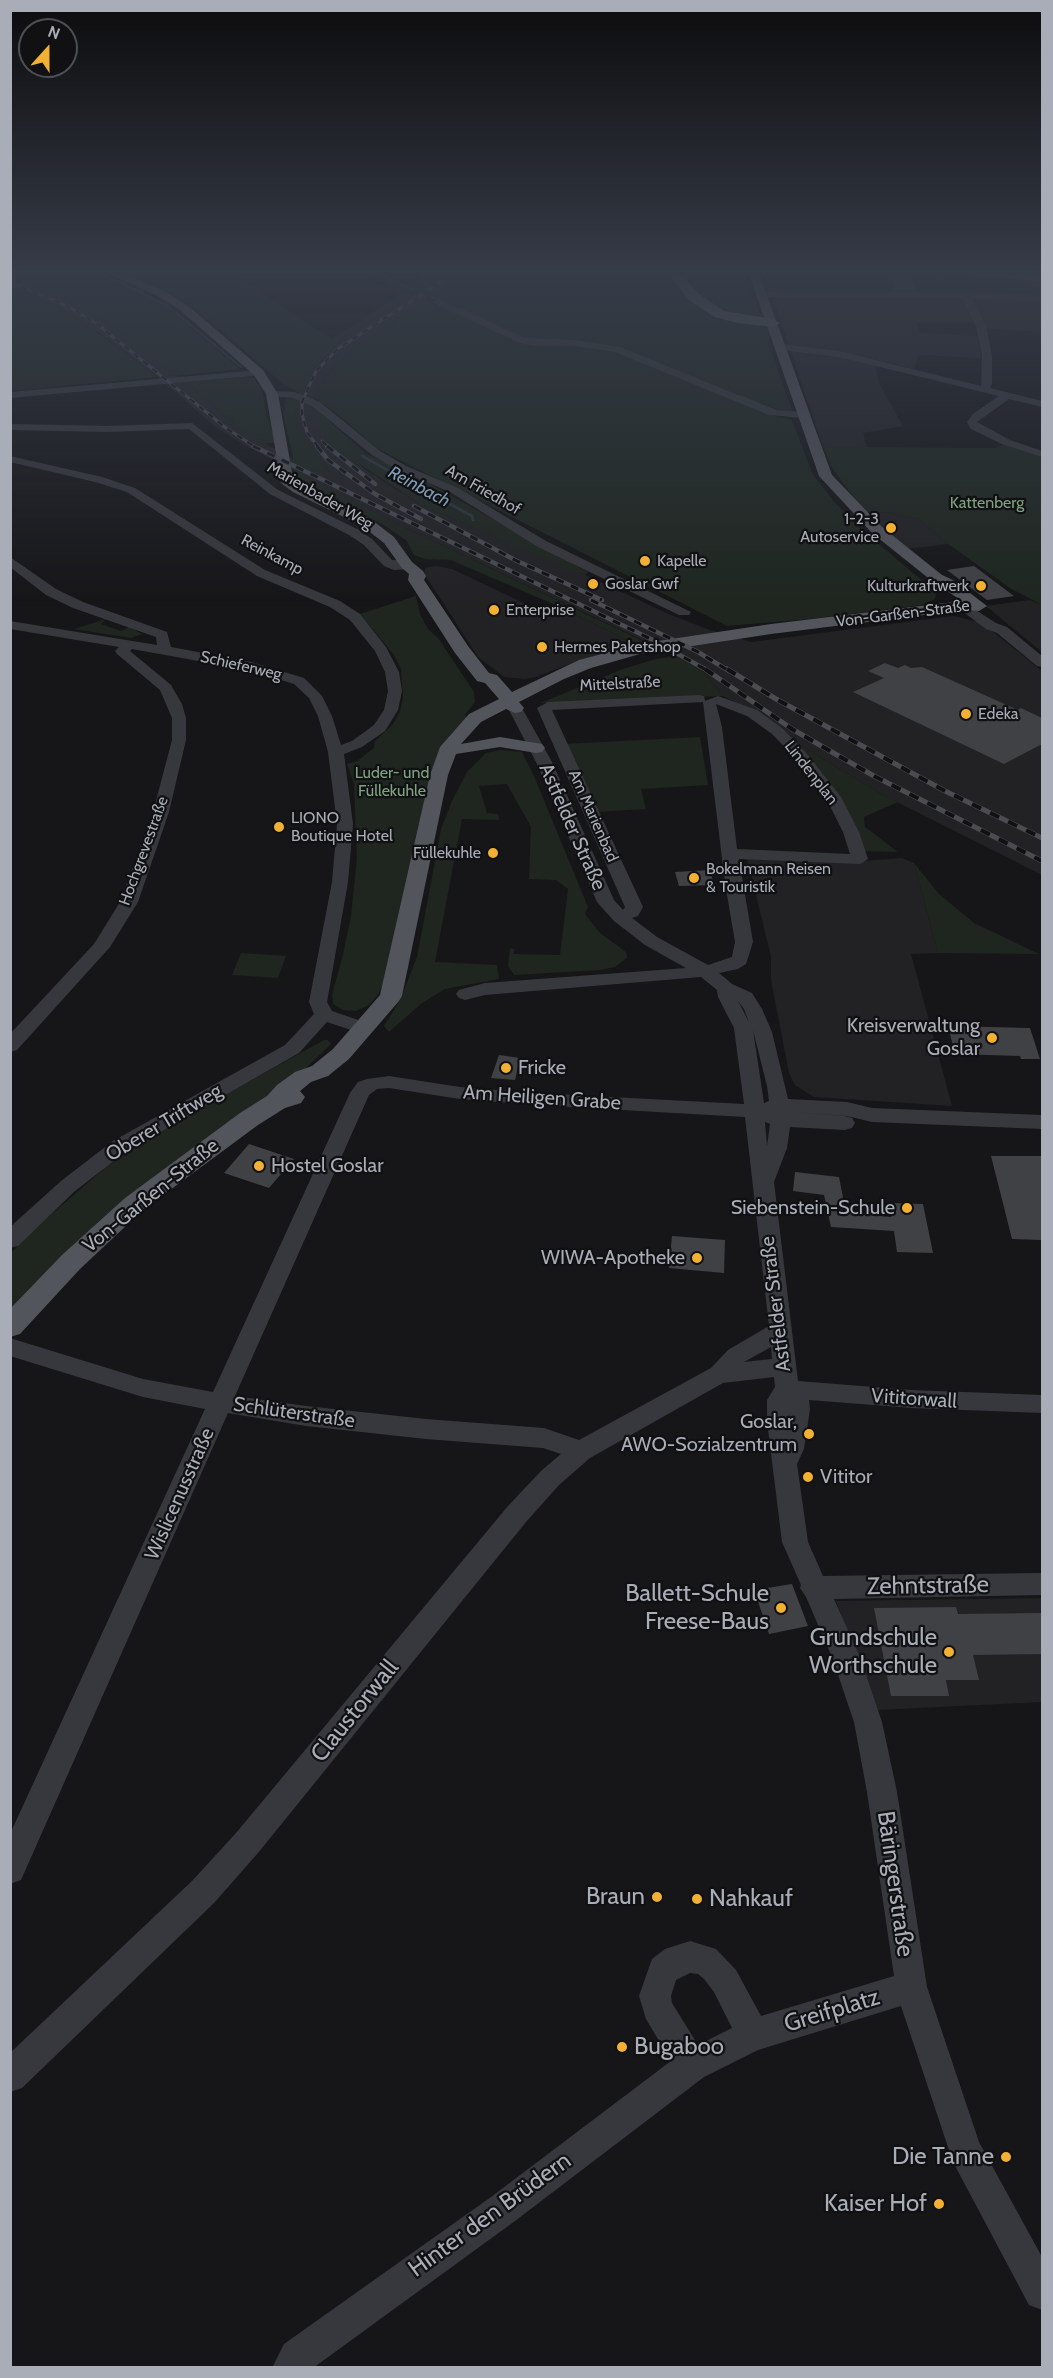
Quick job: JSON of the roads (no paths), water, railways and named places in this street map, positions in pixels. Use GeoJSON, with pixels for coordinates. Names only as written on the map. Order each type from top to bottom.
{"type":"FeatureCollection","features":[{"type":"Feature","properties":{"kind":"main road","name":"Astfelder Straße"},"geometry":{"type":"LineString","coordinates":[[265,382],[272,394],[286,480],[298,489],[381,532],[395,547],[406,566],[406,575],[416,580],[483,677],[480,681],[506,707]]}},
{"type":"Feature","properties":{"kind":"main road"},"geometry":{"type":"LineString","coordinates":[[792,382],[826,476],[859,513],[937,578],[939,584],[971,607]]}},
{"type":"Feature","properties":{"kind":"main road","name":"Von-Garßen-Straße"},"geometry":{"type":"LineString","coordinates":[[10,1327],[71,1262],[134,1204],[182,1167],[276,1102],[294,1096],[315,1082],[320,1071],[341,1053],[384,1007],[391,996],[435,793],[453,757],[506,707],[533,686],[585,664],[654,646],[971,607]]}},
{"type":"Feature","properties":{"kind":"main road"},"geometry":{"type":"LineString","coordinates":[[453,757],[500,742],[536,748]]}},
{"type":"Feature","properties":{"kind":"street"},"geometry":{"type":"LineString","coordinates":[[10,395],[157,382]]}},
{"type":"Feature","properties":{"kind":"street"},"geometry":{"type":"LineString","coordinates":[[697,382],[773,413],[803,415]]}},
{"type":"Feature","properties":{"kind":"street"},"geometry":{"type":"LineString","coordinates":[[955,382],[1042,404]]}},
{"type":"Feature","properties":{"kind":"street"},"geometry":{"type":"LineString","coordinates":[[984,389],[987,382]]}},
{"type":"Feature","properties":{"kind":"street","name":"Am Friedhof"},"geometry":{"type":"LineString","coordinates":[[272,394],[296,395],[316,405],[376,453],[402,468],[454,490],[542,544],[684,612]]}},
{"type":"Feature","properties":{"kind":"street"},"geometry":{"type":"LineString","coordinates":[[1008,395],[977,416],[972,422],[975,427],[1006,442],[1042,454]]}},
{"type":"Feature","properties":{"kind":"street","name":"Marienbader Weg"},"geometry":{"type":"LineString","coordinates":[[10,427],[107,429],[192,426],[274,492],[352,532],[368,542],[388,563],[394,566],[406,566]]}},
{"type":"Feature","properties":{"kind":"street","name":"Reinkamp"},"geometry":{"type":"LineString","coordinates":[[10,459],[98,479],[131,490],[261,573],[335,604],[355,617],[381,650],[392,672],[395,691],[391,710],[380,728],[357,744],[336,752]]}},
{"type":"Feature","properties":{"kind":"street"},"geometry":{"type":"LineString","coordinates":[[10,561],[51,592],[78,605],[162,635],[165,650]]}},
{"type":"Feature","properties":{"kind":"street"},"geometry":{"type":"LineString","coordinates":[[971,607],[991,626],[1002,630],[1042,663]]}},
{"type":"Feature","properties":{"kind":"street","name":"Schieferweg"},"geometry":{"type":"LineString","coordinates":[[10,626],[251,666],[299,681],[315,696],[325,716],[336,752],[345,824],[340,882],[318,1002],[324,1016]]}},
{"type":"Feature","properties":{"kind":"street","name":"Hochgrevestraße"},"geometry":{"type":"LineString","coordinates":[[10,1046],[101,947],[129,902],[161,812],[179,740],[179,718],[175,704],[166,688],[151,673],[122,651],[129,644]]}},
{"type":"Feature","properties":{"kind":"street"},"geometry":{"type":"LineString","coordinates":[[465,994],[485,989],[705,971],[732,965],[740,960],[744,942],[729,854],[715,727],[709,701]]}},
{"type":"Feature","properties":{"kind":"street","name":"Mittelstraße"},"geometry":{"type":"LineString","coordinates":[[544,708],[606,702],[709,701]]}},
{"type":"Feature","properties":{"kind":"street","name":"Lindenplan"},"geometry":{"type":"LineString","coordinates":[[709,701],[752,713],[777,731],[833,797],[851,832],[860,859],[729,854]]}},
{"type":"Feature","properties":{"kind":"street","name":"Astfelder Straße"},"geometry":{"type":"LineString","coordinates":[[506,707],[532,737],[606,902],[620,917],[651,942],[705,971],[726,988],[745,997],[759,1020],[777,1086],[780,1113],[777,1148],[764,1182]]}},
{"type":"Feature","properties":{"kind":"street","name":"Am Marienbad"},"geometry":{"type":"LineString","coordinates":[[544,708],[634,907],[632,912],[620,917]]}},
{"type":"Feature","properties":{"kind":"street"},"geometry":{"type":"LineString","coordinates":[[632,978],[649,968],[653,961],[651,942]]}},
{"type":"Feature","properties":{"kind":"street","name":"Astfelder Straße"},"geometry":{"type":"LineString","coordinates":[[726,988],[727,997],[743,1028],[756,1111],[757,1149],[764,1182],[786,1378]]}},
{"type":"Feature","properties":{"kind":"street"},"geometry":{"type":"LineString","coordinates":[[324,1016],[363,1028]]}},
{"type":"Feature","properties":{"kind":"street","name":"Oberer Triftweg"},"geometry":{"type":"LineString","coordinates":[[10,1240],[68,1186],[120,1146],[292,1049],[324,1016]]}},
{"type":"Feature","properties":{"kind":"street","name":"Am Heiligen Grabe"},"geometry":{"type":"LineString","coordinates":[[349,1118],[365,1087],[374,1083],[389,1082],[460,1093],[756,1111],[846,1123],[872,1115],[1042,1122]]}},
{"type":"Feature","properties":{"kind":"street","name":"Wislicenusstraße"},"geometry":{"type":"LineString","coordinates":[[10,1869],[349,1118]]}},
{"type":"Feature","properties":{"kind":"street","name":"Claustorwall"},"geometry":{"type":"LineString","coordinates":[[10,2076],[203,1892],[247,1843],[517,1514],[550,1478],[581,1451],[719,1374],[736,1356],[780,1330]]}},
{"type":"Feature","properties":{"kind":"street","name":"Schlüterstraße"},"geometry":{"type":"LineString","coordinates":[[10,1347],[143,1388],[221,1403],[374,1424],[544,1438],[581,1451]]}},
{"type":"Feature","properties":{"kind":"street","name":"Claustorwall"},"geometry":{"type":"LineString","coordinates":[[719,1374],[786,1378]]}},
{"type":"Feature","properties":{"kind":"street","name":"Vititorwall"},"geometry":{"type":"LineString","coordinates":[[786,1378],[912,1399],[1042,1404]]}},
{"type":"Feature","properties":{"kind":"street","name":"Bäringerstraße"},"geometry":{"type":"LineString","coordinates":[[786,1378],[779,1400],[779,1421],[795,1542],[813,1588],[846,1657],[868,1722],[882,1792],[911,1987],[965,2150],[1042,2292]]}},
{"type":"Feature","properties":{"kind":"street","name":"Zehntstraße"},"geometry":{"type":"LineString","coordinates":[[813,1588],[1042,1584]]}},
{"type":"Feature","properties":{"kind":"street"},"geometry":{"type":"LineString","coordinates":[[692,2065],[662,2020],[655,1996],[663,1970],[676,1960],[690,1957],[705,1960],[715,1968],[753,2035]]}},
{"type":"Feature","properties":{"kind":"street","name":"Greifplatz"},"geometry":{"type":"LineString","coordinates":[[692,2065],[753,2035],[911,1987]]}},
{"type":"Feature","properties":{"kind":"street","name":"Hinter den Brüdern"},"geometry":{"type":"LineString","coordinates":[[290,2367],[297,2357],[351,2316],[503,2209],[692,2065]]}},
{"type":"Feature","properties":{"kind":"waterway"},"geometry":{"type":"LineString","coordinates":[[740,396],[777,411]]}},
{"type":"Feature","properties":{"kind":"waterway","name":"Reinbach"},"geometry":{"type":"LineString","coordinates":[[362,456],[472,516],[473,520]]}},
{"type":"Feature","properties":{"kind":"railway"},"geometry":{"type":"LineString","coordinates":[[169,382],[226,428],[255,447]]}},
{"type":"Feature","properties":{"kind":"railway"},"geometry":{"type":"LineString","coordinates":[[311,382],[302,402],[302,414],[307,432],[318,447]]}},
{"type":"Feature","properties":{"kind":"railway"},"geometry":{"type":"LineString","coordinates":[[322,441],[329,447]]}},
{"type":"Feature","properties":{"kind":"railway"},"geometry":{"type":"LineString","coordinates":[[317,446],[328,460],[375,494],[421,519]]}},
{"type":"Feature","properties":{"kind":"railway"},"geometry":{"type":"LineString","coordinates":[[327,446],[375,484]]}},
{"type":"Feature","properties":{"kind":"railway"},"geometry":{"type":"LineString","coordinates":[[255,447],[655,641],[707,671]]}},
{"type":"Feature","properties":{"kind":"railway"},"geometry":{"type":"LineString","coordinates":[[414,506],[515,560],[602,600]]}},
{"type":"Feature","properties":{"kind":"railway"},"geometry":{"type":"LineString","coordinates":[[591,600],[698,652],[729,671]]}},
{"type":"Feature","properties":{"kind":"railway"},"geometry":{"type":"LineString","coordinates":[[727,669],[776,699],[945,791],[1042,838]]}},
{"type":"Feature","properties":{"kind":"railway"},"geometry":{"type":"LineString","coordinates":[[707,671],[792,729],[830,751],[874,776],[1042,861]]}},
{"type":"Feature","properties":{"kind":"place","name":"1-2-3 Autoservice"},"geometry":{"type":"Point","coordinates":[891,528]}},
{"type":"Feature","properties":{"kind":"place","name":"Kapelle"},"geometry":{"type":"Point","coordinates":[645,561]}},
{"type":"Feature","properties":{"kind":"place","name":"Goslar Gwf"},"geometry":{"type":"Point","coordinates":[593,584]}},
{"type":"Feature","properties":{"kind":"place","name":"Kulturkraftwerk"},"geometry":{"type":"Point","coordinates":[981,586]}},
{"type":"Feature","properties":{"kind":"place","name":"Enterprise"},"geometry":{"type":"Point","coordinates":[494,610]}},
{"type":"Feature","properties":{"kind":"place","name":"Hermes Paketshop"},"geometry":{"type":"Point","coordinates":[542,647]}},
{"type":"Feature","properties":{"kind":"place","name":"Edeka"},"geometry":{"type":"Point","coordinates":[966,714]}},
{"type":"Feature","properties":{"kind":"place","name":"LIONO Boutique Hotel"},"geometry":{"type":"Point","coordinates":[279,827]}},
{"type":"Feature","properties":{"kind":"place","name":"Füllekuhle"},"geometry":{"type":"Point","coordinates":[493,853]}},
{"type":"Feature","properties":{"kind":"place","name":"Bokelmann Reisen & Touristik"},"geometry":{"type":"Point","coordinates":[694,878]}},
{"type":"Feature","properties":{"kind":"place","name":"Kreisverwaltung Goslar"},"geometry":{"type":"Point","coordinates":[992,1038]}},
{"type":"Feature","properties":{"kind":"place","name":"Fricke"},"geometry":{"type":"Point","coordinates":[506,1068]}},
{"type":"Feature","properties":{"kind":"place","name":"Hostel Goslar"},"geometry":{"type":"Point","coordinates":[259,1166]}},
{"type":"Feature","properties":{"kind":"place","name":"Siebenstein-Schule"},"geometry":{"type":"Point","coordinates":[907,1208]}},
{"type":"Feature","properties":{"kind":"place","name":"WIWA-Apotheke"},"geometry":{"type":"Point","coordinates":[697,1258]}},
{"type":"Feature","properties":{"kind":"place","name":"Goslar, AWO-Sozialzentrum"},"geometry":{"type":"Point","coordinates":[809,1434]}},
{"type":"Feature","properties":{"kind":"place","name":"Vititor"},"geometry":{"type":"Point","coordinates":[808,1477]}},
{"type":"Feature","properties":{"kind":"place","name":"Ballett-Schule Freese-Baus"},"geometry":{"type":"Point","coordinates":[781,1608]}},
{"type":"Feature","properties":{"kind":"place","name":"Grundschule Worthschule"},"geometry":{"type":"Point","coordinates":[949,1652]}},
{"type":"Feature","properties":{"kind":"place","name":"Braun"},"geometry":{"type":"Point","coordinates":[657,1897]}},
{"type":"Feature","properties":{"kind":"place","name":"Nahkauf"},"geometry":{"type":"Point","coordinates":[697,1899]}},
{"type":"Feature","properties":{"kind":"place","name":"Bugaboo"},"geometry":{"type":"Point","coordinates":[622,2047]}},
{"type":"Feature","properties":{"kind":"place","name":"Die Tanne"},"geometry":{"type":"Point","coordinates":[1006,2157]}},
{"type":"Feature","properties":{"kind":"place","name":"Kaiser Hof"},"geometry":{"type":"Point","coordinates":[939,2204]}},
{"type":"Feature","properties":{"kind":"park label","name":"Kattenberg"},"geometry":{"type":"Point","coordinates":[987,503]}},
{"type":"Feature","properties":{"kind":"park label","name":"Luder- und Füllekuhle"},"geometry":{"type":"Point","coordinates":[392,782]}}]}
